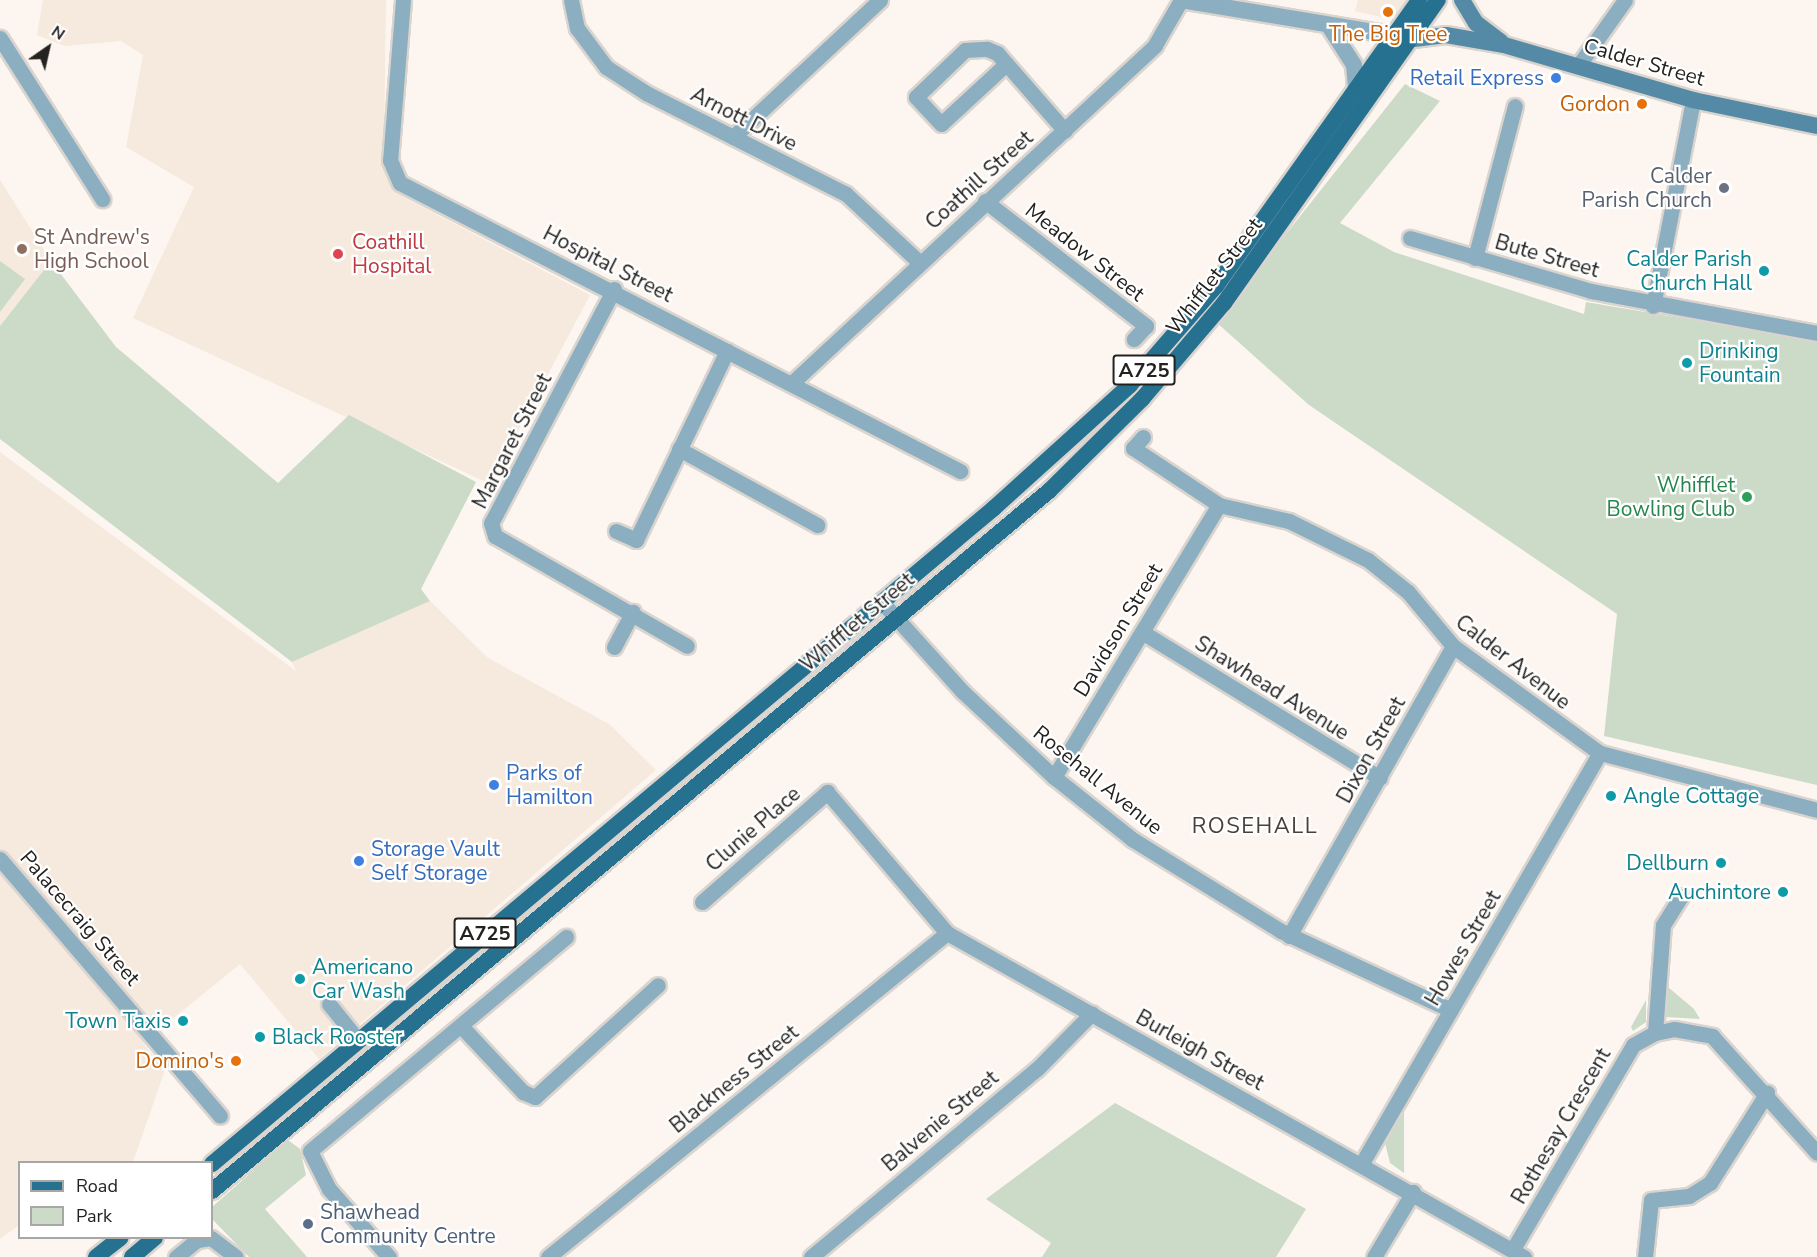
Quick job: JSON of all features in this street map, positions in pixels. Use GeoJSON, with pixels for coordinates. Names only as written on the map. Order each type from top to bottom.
{"type":"FeatureCollection","features":[{"type":"Feature","properties":{"kind":"main road","name":"Whifflet Street"},"geometry":{"type":"LineString","coordinates":[[213,1163],[881,601],[1130,385],[1216,286],[1419,0]]}},
{"type":"Feature","properties":{"kind":"main road","name":"Whifflet Street"},"geometry":{"type":"LineString","coordinates":[[213,1189],[1049,491],[1180,357],[1414,39],[1438,0]]}},
{"type":"Feature","properties":{"kind":"main road"},"geometry":{"type":"LineString","coordinates":[[1462,0],[1476,23],[1504,45]]}},
{"type":"Feature","properties":{"kind":"main road","name":"Calder Street"},"geometry":{"type":"LineString","coordinates":[[1414,39],[1429,34],[1504,45],[1693,100],[1817,126]]}},
{"type":"Feature","properties":{"kind":"main road"},"geometry":{"type":"LineString","coordinates":[[96,1257],[119,1239]]}},
{"type":"Feature","properties":{"kind":"main road"},"geometry":{"type":"LineString","coordinates":[[132,1257],[154,1239]]}},
{"type":"Feature","properties":{"kind":"street","name":"Hospital Street"},"geometry":{"type":"LineString","coordinates":[[403,0],[390,160],[400,183],[614,289],[727,351],[794,381],[960,471]]}},
{"type":"Feature","properties":{"kind":"street","name":"Arnott Drive"},"geometry":{"type":"LineString","coordinates":[[571,0],[577,28],[606,67],[733,137],[846,194],[920,262]]}},
{"type":"Feature","properties":{"kind":"street"},"geometry":{"type":"LineString","coordinates":[[733,137],[880,0]]}},
{"type":"Feature","properties":{"kind":"street"},"geometry":{"type":"LineString","coordinates":[[1181,0],[1414,39]]}},
{"type":"Feature","properties":{"kind":"street","name":"Coathill Street"},"geometry":{"type":"LineString","coordinates":[[794,381],[1155,45],[1181,0]]}},
{"type":"Feature","properties":{"kind":"street"},"geometry":{"type":"LineString","coordinates":[[1578,66],[1625,0]]}},
{"type":"Feature","properties":{"kind":"street"},"geometry":{"type":"LineString","coordinates":[[1329,26],[1354,65],[1356,90]]}},
{"type":"Feature","properties":{"kind":"street"},"geometry":{"type":"LineString","coordinates":[[0,38],[102,199]]}},
{"type":"Feature","properties":{"kind":"street"},"geometry":{"type":"LineString","coordinates":[[1006,64],[941,124],[916,98],[965,50],[987,49],[1006,64],[1065,131]]}},
{"type":"Feature","properties":{"kind":"street"},"geometry":{"type":"LineString","coordinates":[[1653,306],[1693,100]]}},
{"type":"Feature","properties":{"kind":"street"},"geometry":{"type":"LineString","coordinates":[[1475,258],[1515,106]]}},
{"type":"Feature","properties":{"kind":"street","name":"Meadow Street"},"geometry":{"type":"LineString","coordinates":[[985,201],[1146,326],[1134,339]]}},
{"type":"Feature","properties":{"kind":"street","name":"Bute Street"},"geometry":{"type":"LineString","coordinates":[[1410,238],[1653,306],[1817,333]]}},
{"type":"Feature","properties":{"kind":"street","name":"Margaret Street"},"geometry":{"type":"LineString","coordinates":[[614,289],[491,522],[495,536],[633,612],[687,646]]}},
{"type":"Feature","properties":{"kind":"street"},"geometry":{"type":"LineString","coordinates":[[616,531],[636,540],[727,351]]}},
{"type":"Feature","properties":{"kind":"street","name":"Calder Avenue"},"geometry":{"type":"LineString","coordinates":[[1143,437],[1133,448],[1219,505],[1289,521],[1359,554],[1408,592],[1453,646],[1600,753],[1817,810]]}},
{"type":"Feature","properties":{"kind":"street"},"geometry":{"type":"LineString","coordinates":[[679,449],[817,525]]}},
{"type":"Feature","properties":{"kind":"street","name":"Davidson Street"},"geometry":{"type":"LineString","coordinates":[[1054,777],[1219,505]]}},
{"type":"Feature","properties":{"kind":"street","name":"Rosehall Avenue"},"geometry":{"type":"LineString","coordinates":[[881,601],[962,691],[1054,777],[1132,839],[1289,936],[1452,1010]]}},
{"type":"Feature","properties":{"kind":"street"},"geometry":{"type":"LineString","coordinates":[[614,647],[633,612]]}},
{"type":"Feature","properties":{"kind":"street","name":"Shawhead Avenue"},"geometry":{"type":"LineString","coordinates":[[1142,632],[1380,778]]}},
{"type":"Feature","properties":{"kind":"street","name":"Dixon Street"},"geometry":{"type":"LineString","coordinates":[[1289,936],[1453,646]]}},
{"type":"Feature","properties":{"kind":"street","name":"Howes Street"},"geometry":{"type":"LineString","coordinates":[[1362,1163],[1600,753]]}},
{"type":"Feature","properties":{"kind":"street","name":"Clunie Place"},"geometry":{"type":"LineString","coordinates":[[702,902],[826,792],[877,854]]}},
{"type":"Feature","properties":{"kind":"street","name":"Burleigh Street"},"geometry":{"type":"LineString","coordinates":[[877,854],[947,933],[1362,1163],[1518,1253]]}},
{"type":"Feature","properties":{"kind":"street","name":"Palacecraig Street"},"geometry":{"type":"LineString","coordinates":[[0,859],[220,1116]]}},
{"type":"Feature","properties":{"kind":"street"},"geometry":{"type":"LineString","coordinates":[[1655,1033],[1663,925],[1681,896]]}},
{"type":"Feature","properties":{"kind":"street","name":"Blackness Street"},"geometry":{"type":"LineString","coordinates":[[548,1257],[947,933]]}},
{"type":"Feature","properties":{"kind":"street"},"geometry":{"type":"LineString","coordinates":[[389,1257],[329,1189],[310,1151],[566,937]]}},
{"type":"Feature","properties":{"kind":"street"},"geometry":{"type":"LineString","coordinates":[[461,1026],[523,1092],[535,1097],[658,985]]}},
{"type":"Feature","properties":{"kind":"street"},"geometry":{"type":"LineString","coordinates":[[329,1004],[358,1040]]}},
{"type":"Feature","properties":{"kind":"street","name":"Balvenie Street"},"geometry":{"type":"LineString","coordinates":[[811,1257],[1036,1069],[1092,1013]]}},
{"type":"Feature","properties":{"kind":"street","name":"Rothesay Crescent"},"geometry":{"type":"LineString","coordinates":[[1518,1253],[1633,1045],[1655,1033],[1674,1029],[1712,1036],[1767,1093],[1817,1153]]}},
{"type":"Feature","properties":{"kind":"street"},"geometry":{"type":"LineString","coordinates":[[1645,1257],[1651,1200],[1689,1196],[1710,1183],[1767,1093]]}},
{"type":"Feature","properties":{"kind":"street"},"geometry":{"type":"LineString","coordinates":[[1374,1257],[1413,1192]]}},
{"type":"Feature","properties":{"kind":"street"},"geometry":{"type":"LineString","coordinates":[[176,1257],[197,1240],[222,1243],[236,1257]]}},
{"type":"Feature","properties":{"kind":"shaded area","name":"Coathill Hospital"},"geometry":{"type":"Polygon","coordinates":[[[43,0],[386,0],[384,141],[392,191],[590,295],[490,484],[133,318],[194,187],[126,147],[143,55],[121,41],[65,46],[37,35],[43,0]]]}},
{"type":"Feature","properties":{"kind":"shaded area"},"geometry":{"type":"Polygon","coordinates":[[[1358,0],[1429,0],[1411,24],[1355,11],[1358,0]]]}},
{"type":"Feature","properties":{"kind":"shaded area","name":"St Andrew's High School"},"geometry":{"type":"Polygon","coordinates":[[[0,180],[51,261],[0,326],[0,180]]]}},
{"type":"Feature","properties":{"kind":"shaded area"},"geometry":{"type":"Polygon","coordinates":[[[0,452],[296,671],[292,662],[430,601],[488,658],[609,724],[656,770],[319,1059],[240,964],[143,1043],[165,1070],[133,1161],[18,1161],[18,1226],[0,1239],[0,452]]]}},
{"type":"Feature","properties":{"kind":"green space"},"geometry":{"type":"Polygon","coordinates":[[[1405,84],[1440,101],[1340,223],[1394,252],[1584,314],[1586,302],[1817,341],[1817,785],[1604,736],[1617,614],[1309,405],[1216,322],[1405,84]]]}},
{"type":"Feature","properties":{"kind":"green space"},"geometry":{"type":"Polygon","coordinates":[[[0,261],[25,279],[0,312],[0,261]]]}},
{"type":"Feature","properties":{"kind":"green space"},"geometry":{"type":"Polygon","coordinates":[[[51,261],[116,347],[278,483],[349,415],[476,482],[421,589],[430,601],[292,662],[0,439],[0,326],[51,261]]]}},
{"type":"Feature","properties":{"kind":"green space"},"geometry":{"type":"Polygon","coordinates":[[[1662,982],[1694,1009],[1700,1019],[1665,1017],[1662,982]]]}},
{"type":"Feature","properties":{"kind":"green space"},"geometry":{"type":"Polygon","coordinates":[[[1646,1000],[1646,1022],[1633,1031],[1631,1027],[1646,1000]]]}},
{"type":"Feature","properties":{"kind":"green space"},"geometry":{"type":"Polygon","coordinates":[[[1115,1103],[1306,1209],[1276,1257],[1042,1257],[1051,1243],[986,1199],[1115,1103]]]}},
{"type":"Feature","properties":{"kind":"green space"},"geometry":{"type":"Polygon","coordinates":[[[1404,1111],[1404,1173],[1390,1163],[1385,1143],[1404,1111]]]}},
{"type":"Feature","properties":{"kind":"green space"},"geometry":{"type":"Polygon","coordinates":[[[288,1140],[300,1149],[306,1175],[265,1209],[307,1257],[249,1257],[213,1220],[213,1206],[288,1140]]]}},
{"type":"Feature","properties":{"kind":"place","name":"The Big Tree"},"geometry":{"type":"Point","coordinates":[1388,12]}},
{"type":"Feature","properties":{"kind":"place","name":"Retail Express"},"geometry":{"type":"Point","coordinates":[1556,78]}},
{"type":"Feature","properties":{"kind":"place","name":"Gordon"},"geometry":{"type":"Point","coordinates":[1642,104]}},
{"type":"Feature","properties":{"kind":"place","name":"Calder Parish Church"},"geometry":{"type":"Point","coordinates":[1724,188]}},
{"type":"Feature","properties":{"kind":"place","name":"St Andrew's High School"},"geometry":{"type":"Point","coordinates":[22,249]}},
{"type":"Feature","properties":{"kind":"place","name":"Coathill Hospital"},"geometry":{"type":"Point","coordinates":[338,254]}},
{"type":"Feature","properties":{"kind":"place","name":"Calder Parish Church Hall"},"geometry":{"type":"Point","coordinates":[1764,271]}},
{"type":"Feature","properties":{"kind":"place","name":"Drinking Fountain"},"geometry":{"type":"Point","coordinates":[1687,363]}},
{"type":"Feature","properties":{"kind":"place","name":"Whifflet Bowling Club"},"geometry":{"type":"Point","coordinates":[1747,497]}},
{"type":"Feature","properties":{"kind":"place","name":"Parks of Hamilton"},"geometry":{"type":"Point","coordinates":[494,785]}},
{"type":"Feature","properties":{"kind":"place","name":"Angle Cottage"},"geometry":{"type":"Point","coordinates":[1611,796]}},
{"type":"Feature","properties":{"kind":"place","name":"Storage Vault Self Storage"},"geometry":{"type":"Point","coordinates":[359,861]}},
{"type":"Feature","properties":{"kind":"place","name":"Dellburn"},"geometry":{"type":"Point","coordinates":[1721,863]}},
{"type":"Feature","properties":{"kind":"place","name":"Auchintore"},"geometry":{"type":"Point","coordinates":[1783,892]}},
{"type":"Feature","properties":{"kind":"place","name":"Americano Car Wash"},"geometry":{"type":"Point","coordinates":[300,979]}},
{"type":"Feature","properties":{"kind":"place","name":"Town Taxis"},"geometry":{"type":"Point","coordinates":[183,1021]}},
{"type":"Feature","properties":{"kind":"place","name":"Black Rooster"},"geometry":{"type":"Point","coordinates":[260,1037]}},
{"type":"Feature","properties":{"kind":"place","name":"Domino's"},"geometry":{"type":"Point","coordinates":[236,1061]}},
{"type":"Feature","properties":{"kind":"place","name":"Shawhead Community Centre"},"geometry":{"type":"Point","coordinates":[308,1224]}},
{"type":"Feature","properties":{"kind":"district","name":"ROSEHALL"},"geometry":{"type":"Point","coordinates":[1255,827]}}]}
